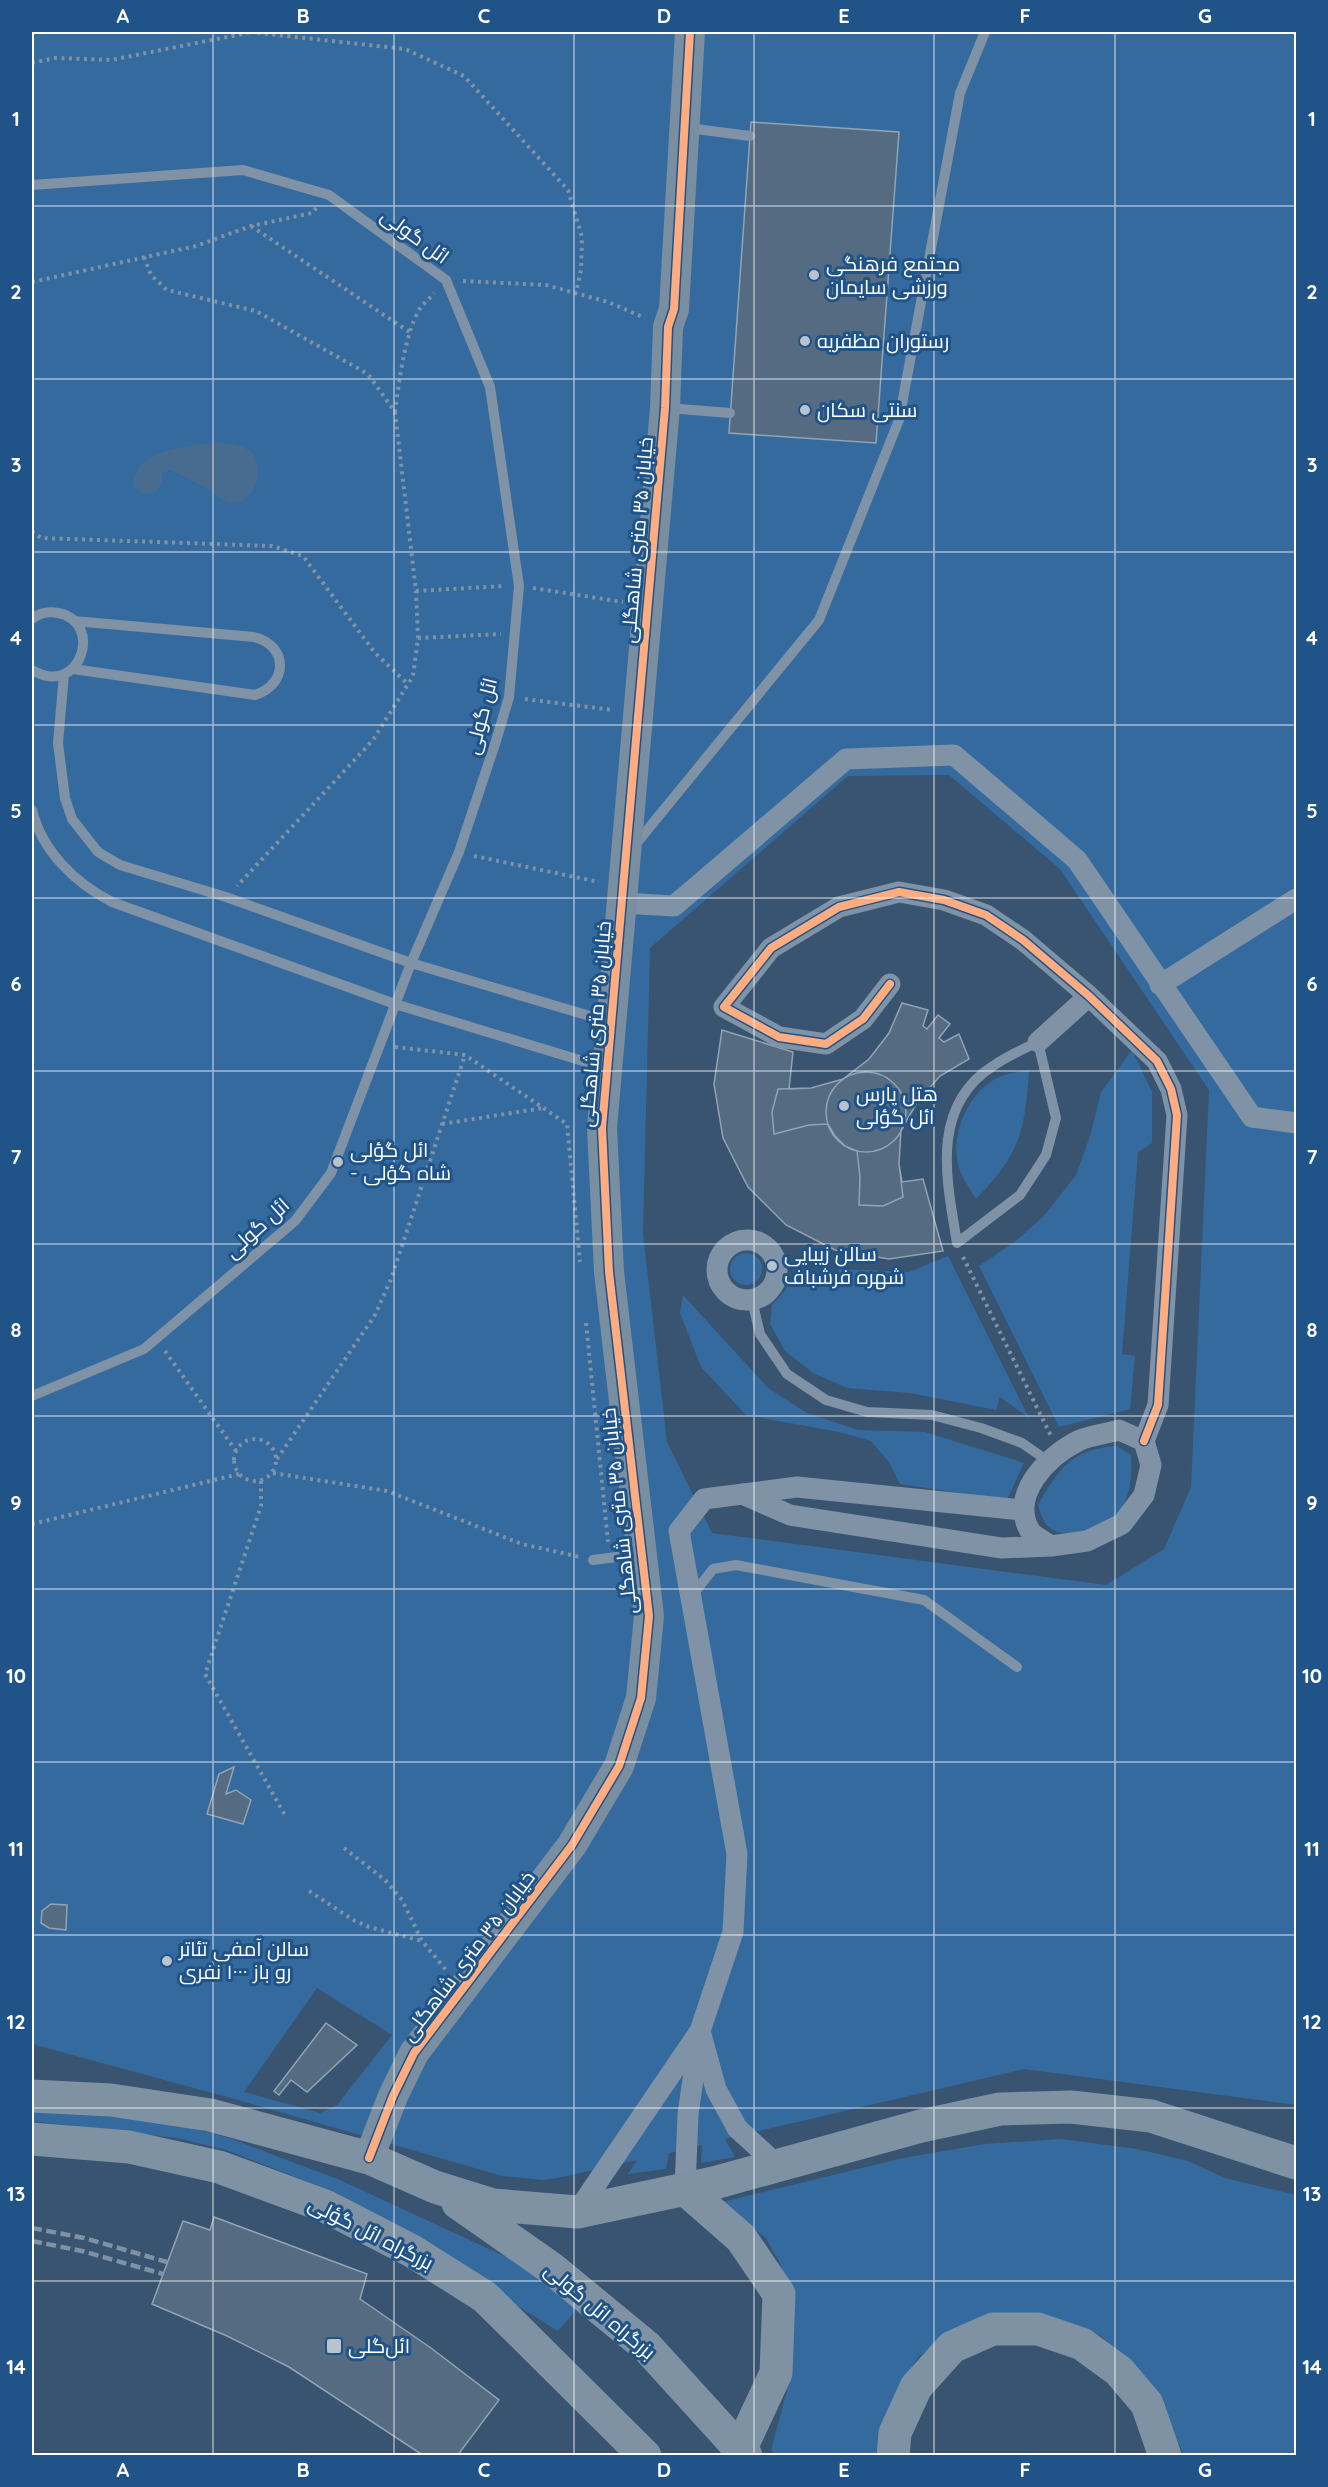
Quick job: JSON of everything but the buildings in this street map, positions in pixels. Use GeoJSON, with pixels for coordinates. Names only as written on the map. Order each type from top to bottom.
{"type":"FeatureCollection","features":[{"type":"Feature","properties":{"kind":"highway"},"geometry":{"type":"LineString","coordinates":[[32,2096],[111,2100],[210,2115],[369,2158],[435,2187],[493,2205],[578,2212],[685,2189],[921,2126],[1000,2109],[1071,2107],[1151,2116],[1296,2163]]}},
{"type":"Feature","properties":{"kind":"highway","name":"بزرگراه ائل گؤلی"},"geometry":{"type":"LineString","coordinates":[[32,2139],[129,2147],[219,2167],[325,2206],[412,2251],[485,2298],[645,2456]]}},
{"type":"Feature","properties":{"kind":"highway","name":"بزرگراه ائل گولی"},"geometry":{"type":"LineString","coordinates":[[435,2187],[551,2268],[647,2347],[743,2452]]}},
{"type":"Feature","properties":{"kind":"highway"},"geometry":{"type":"LineString","coordinates":[[685,2189],[741,2238],[779,2294],[776,2373],[743,2452]]}},
{"type":"Feature","properties":{"kind":"highway"},"geometry":{"type":"LineString","coordinates":[[893,2456],[896,2433],[916,2386],[952,2347],[993,2328],[1038,2329],[1082,2344],[1119,2371],[1147,2404],[1165,2456]]}},
{"type":"Feature","properties":{"kind":"street","name":"خیابان ۳۵ متری شاهگلی"},"geometry":{"type":"LineString","coordinates":[[369,2158],[393,2096],[414,2053],[572,1845],[619,1766],[641,1698],[649,1616],[609,1272],[602,1128],[609,1069],[611,1022],[665,408],[668,327],[674,309],[690,32]]}},
{"type":"Feature","properties":{"kind":"street"},"geometry":{"type":"LineString","coordinates":[[622,895],[674,906],[846,759],[954,755],[1077,860],[1252,1117],[1296,1123]]}},
{"type":"Feature","properties":{"kind":"street"},"geometry":{"type":"LineString","coordinates":[[741,1493],[790,1515],[1002,1548],[1051,1546],[1087,1541],[1122,1524],[1144,1495],[1151,1465],[1144,1441],[1158,1405],[1177,1114],[1171,1089],[1156,1061],[1089,996],[1023,940],[986,915],[944,900],[899,892],[839,907],[771,948],[724,1007],[779,1037],[826,1044],[863,1019],[890,984]]}},
{"type":"Feature","properties":{"kind":"street"},"geometry":{"type":"LineString","coordinates":[[1160,985],[1296,899]]}},
{"type":"Feature","properties":{"kind":"street"},"geometry":{"type":"LineString","coordinates":[[1038,1041],[1089,996]]}},
{"type":"Feature","properties":{"kind":"street"},"geometry":{"type":"LineString","coordinates":[[1051,1546],[1029,1532],[1022,1510],[1030,1485],[1054,1457],[1080,1440],[1119,1430],[1144,1441]]}},
{"type":"Feature","properties":{"kind":"street"},"geometry":{"type":"LineString","coordinates":[[685,2189],[688,2114],[700,2031],[733,1932],[737,1854],[679,1531],[704,1500],[741,1493],[797,1487],[1022,1510]]}},
{"type":"Feature","properties":{"kind":"street"},"geometry":{"type":"LineString","coordinates":[[700,2031],[716,2089],[737,2128],[778,2166]]}},
{"type":"Feature","properties":{"kind":"street"},"geometry":{"type":"LineString","coordinates":[[578,2212],[700,2031]]}},
{"type":"Feature","properties":{"kind":"lane"},"geometry":{"type":"LineString","coordinates":[[625,857],[819,620],[899,420],[960,93],[986,32]]}},
{"type":"Feature","properties":{"kind":"lane"},"geometry":{"type":"LineString","coordinates":[[684,128],[750,136]]}},
{"type":"Feature","properties":{"kind":"lane","name":"ائل گولی"},"geometry":{"type":"LineString","coordinates":[[32,185],[243,171],[329,195],[446,280],[490,387],[519,586],[509,697],[459,852],[411,963],[331,1173],[295,1221],[144,1349],[32,1396]]}},
{"type":"Feature","properties":{"kind":"lane"},"geometry":{"type":"LineString","coordinates":[[665,408],[730,413]]}},
{"type":"Feature","properties":{"kind":"lane"},"geometry":{"type":"LineString","coordinates":[[32,619],[45,613],[55,612],[74,621],[254,637],[271,644],[280,660],[280,669],[272,686],[255,695],[68,672],[53,677],[42,676],[32,670]]}},
{"type":"Feature","properties":{"kind":"lane"},"geometry":{"type":"LineString","coordinates":[[74,621],[83,639],[83,650],[80,660],[68,672],[58,742],[64,798],[72,819],[98,852],[120,866],[226,897],[411,963],[611,1022]]}},
{"type":"Feature","properties":{"kind":"lane"},"geometry":{"type":"LineString","coordinates":[[32,810],[45,842],[75,879],[112,902],[395,1004],[609,1069]]}},
{"type":"Feature","properties":{"kind":"lane"},"geometry":{"type":"LineString","coordinates":[[1038,1041],[1056,1118],[1046,1155],[1020,1195],[957,1244],[946,1175],[948,1125],[964,1092],[991,1066],[1038,1041]]}},
{"type":"Feature","properties":{"kind":"lane"},"geometry":{"type":"LineString","coordinates":[[752,1300],[760,1334],[787,1374],[826,1400],[867,1412],[932,1415],[981,1428],[1054,1457]]}},
{"type":"Feature","properties":{"kind":"lane"},"geometry":{"type":"LineString","coordinates":[[592,1560],[641,1554]]}},
{"type":"Feature","properties":{"kind":"lane"},"geometry":{"type":"LineString","coordinates":[[691,1597],[713,1569],[736,1565],[924,1600],[1017,1666]]}},
{"type":"Feature","properties":{"kind":"path"},"geometry":{"type":"LineString","coordinates":[[32,63],[56,58],[111,60],[251,32],[405,50],[464,76],[568,190],[582,237],[581,270],[576,293]]}},
{"type":"Feature","properties":{"kind":"path"},"geometry":{"type":"LineString","coordinates":[[32,282],[196,246],[251,226],[312,213],[329,195]]}},
{"type":"Feature","properties":{"kind":"path"},"geometry":{"type":"LineString","coordinates":[[251,226],[411,333]]}},
{"type":"Feature","properties":{"kind":"path"},"geometry":{"type":"LineString","coordinates":[[144,257],[151,275],[167,290],[256,311],[368,374],[395,412]]}},
{"type":"Feature","properties":{"kind":"path"},"geometry":{"type":"LineString","coordinates":[[226,897],[373,740],[413,676],[418,638],[416,591],[395,412],[411,333],[421,308],[446,280],[546,285],[608,302],[668,327]]}},
{"type":"Feature","properties":{"kind":"path"},"geometry":{"type":"LineString","coordinates":[[32,531],[41,538],[272,546],[303,556],[375,653],[408,684]]}},
{"type":"Feature","properties":{"kind":"path"},"geometry":{"type":"LineString","coordinates":[[416,591],[519,586],[648,606]]}},
{"type":"Feature","properties":{"kind":"path"},"geometry":{"type":"LineString","coordinates":[[418,638],[514,633]]}},
{"type":"Feature","properties":{"kind":"path"},"geometry":{"type":"LineString","coordinates":[[509,697],[638,713]]}},
{"type":"Feature","properties":{"kind":"path"},"geometry":{"type":"LineString","coordinates":[[459,852],[622,895]]}},
{"type":"Feature","properties":{"kind":"path"},"geometry":{"type":"LineString","coordinates":[[380,1045],[465,1055],[567,1124],[581,1265]]}},
{"type":"Feature","properties":{"kind":"path"},"geometry":{"type":"LineString","coordinates":[[277,1459],[272,1446],[259,1438],[245,1441],[236,1451],[234,1465],[239,1474],[248,1480],[261,1481],[273,1473],[277,1459],[375,1315],[391,1279],[465,1055]]}},
{"type":"Feature","properties":{"kind":"path"},"geometry":{"type":"LineString","coordinates":[[442,1124],[543,1108]]}},
{"type":"Feature","properties":{"kind":"path"},"geometry":{"type":"LineString","coordinates":[[957,1244],[1054,1457]]}},
{"type":"Feature","properties":{"kind":"path"},"geometry":{"type":"LineString","coordinates":[[585,1312],[610,1558]]}},
{"type":"Feature","properties":{"kind":"path"},"geometry":{"type":"LineString","coordinates":[[156,1339],[236,1451]]}},
{"type":"Feature","properties":{"kind":"path"},"geometry":{"type":"LineString","coordinates":[[273,1473],[387,1491],[522,1544],[592,1560]]}},
{"type":"Feature","properties":{"kind":"path"},"geometry":{"type":"LineString","coordinates":[[32,1524],[239,1474]]}},
{"type":"Feature","properties":{"kind":"path"},"geometry":{"type":"LineString","coordinates":[[261,1481],[261,1506],[205,1674],[286,1817]]}},
{"type":"Feature","properties":{"kind":"path"},"geometry":{"type":"LineString","coordinates":[[344,1848],[385,1880],[402,1900],[422,1941],[462,1990]]}},
{"type":"Feature","properties":{"kind":"path"},"geometry":{"type":"LineString","coordinates":[[309,1891],[355,1921],[422,1941]]}},
{"type":"Feature","properties":{"kind":"shaded area","name":"ائل گؤلی - شاه گؤلی"},"geometry":{"type":"Polygon","coordinates":[[[32,32],[1296,32],[1296,2105],[1024,2069],[725,2139],[735,2157],[701,2163],[702,2145],[669,2153],[666,2169],[628,2174],[637,2160],[543,2180],[502,2176],[32,2044],[32,32]],[[949,775],[848,776],[650,948],[643,1234],[667,1442],[712,1533],[1106,1585],[1164,1549],[1191,1487],[1209,1090],[1060,869],[949,775]],[[317,1988],[244,2092],[320,2113],[337,2105],[392,2035],[317,1988]]]}},
{"type":"Feature","properties":{"kind":"shaded area"},"geometry":{"type":"Polygon","coordinates":[[[215,442],[243,447],[256,459],[258,477],[251,493],[244,499],[236,503],[227,502],[203,486],[170,470],[162,473],[162,482],[157,491],[144,493],[133,485],[136,472],[153,456],[177,448],[215,442]]]}},
{"type":"Feature","properties":{"kind":"shaded area"},"geometry":{"type":"Polygon","coordinates":[[[1132,1050],[1152,1092],[1152,1143],[1138,1152],[1122,1354],[1135,1356],[1130,1409],[1059,1427],[979,1266],[1013,1243],[1044,1216],[1076,1175],[1090,1136],[1101,1092],[1132,1050]]]}},
{"type":"Feature","properties":{"kind":"shaded area"},"geometry":{"type":"Polygon","coordinates":[[[1029,1070],[1025,1110],[1018,1141],[1002,1169],[976,1199],[960,1171],[957,1158],[956,1145],[963,1118],[969,1105],[986,1085],[1001,1076],[1029,1070]]]}},
{"type":"Feature","properties":{"kind":"shaded area"},"geometry":{"type":"Polygon","coordinates":[[[746,1253],[757,1258],[762,1269],[757,1280],[746,1285],[735,1280],[730,1269],[735,1258],[746,1253]]]}},
{"type":"Feature","properties":{"kind":"shaded area"},"geometry":{"type":"Polygon","coordinates":[[[948,1256],[1029,1418],[1000,1397],[996,1410],[910,1393],[847,1388],[813,1373],[785,1351],[770,1324],[772,1305],[784,1292],[799,1268],[836,1278],[839,1269],[909,1272],[948,1256]]]}},
{"type":"Feature","properties":{"kind":"shaded area"},"geometry":{"type":"Polygon","coordinates":[[[683,1295],[768,1388],[807,1413],[858,1430],[925,1432],[1024,1463],[1007,1500],[900,1484],[889,1462],[871,1441],[839,1432],[746,1415],[701,1367],[680,1313],[683,1295]]]}},
{"type":"Feature","properties":{"kind":"shaded area"},"geometry":{"type":"Polygon","coordinates":[[[1117,1446],[1131,1455],[1131,1478],[1128,1492],[1119,1512],[1106,1522],[1087,1530],[1067,1533],[1048,1527],[1038,1505],[1060,1471],[1068,1463],[1088,1451],[1117,1446]]]}},
{"type":"Feature","properties":{"kind":"shaded area"},"geometry":{"type":"Polygon","coordinates":[[[32,2108],[104,2114],[181,2125],[229,2138],[340,2180],[532,2269],[577,2309],[558,2331],[337,2193],[226,2150],[177,2138],[32,2121],[32,2108]]]}},
{"type":"Feature","properties":{"kind":"shaded area"},"geometry":{"type":"Polygon","coordinates":[[[1061,2139],[1137,2149],[1188,2161],[1225,2178],[1296,2195],[1296,2455],[1184,2455],[1151,2385],[1100,2335],[1037,2314],[979,2318],[919,2356],[897,2391],[875,2455],[776,2455],[771,2450],[791,2376],[795,2307],[780,2263],[765,2237],[718,2203],[903,2158],[985,2144],[1061,2139]]]}},
{"type":"Feature","properties":{"kind":"railway"},"geometry":{"type":"LineString","coordinates":[[32,2228],[84,2238],[167,2262]]}},
{"type":"Feature","properties":{"kind":"railway"},"geometry":{"type":"LineString","coordinates":[[32,2241],[82,2251],[163,2274]]}},
{"type":"Feature","properties":{"kind":"cycle path"},"geometry":{"type":"LineString","coordinates":[[369,2158],[393,2096],[414,2053],[572,1845],[619,1766],[641,1698],[649,1616],[609,1272],[602,1128],[665,408],[668,327],[674,309],[690,32]]}},
{"type":"Feature","properties":{"kind":"cycle path"},"geometry":{"type":"LineString","coordinates":[[890,984],[863,1019],[826,1044],[779,1037],[724,1007],[771,948],[839,907],[899,892],[944,900],[986,915],[1023,940],[1089,996],[1157,1061],[1171,1089],[1177,1115],[1158,1405],[1144,1441]]}},
{"type":"Feature","properties":{"kind":"place","name":"مجتمع فرهنگی ورزشی سایمان"},"geometry":{"type":"Point","coordinates":[814,275]}},
{"type":"Feature","properties":{"kind":"place","name":"رستوران مظفریه"},"geometry":{"type":"Point","coordinates":[805,341]}},
{"type":"Feature","properties":{"kind":"place","name":"سنتی سکان"},"geometry":{"type":"Point","coordinates":[805,410]}},
{"type":"Feature","properties":{"kind":"place","name":"هتل پارس ائل گؤلی"},"geometry":{"type":"Point","coordinates":[844,1106]}},
{"type":"Feature","properties":{"kind":"place","name":"ائل گؤلی - شاه گؤلی"},"geometry":{"type":"Point","coordinates":[338,1162]}},
{"type":"Feature","properties":{"kind":"place","name":"سالن زیبایی شهره فرشباف"},"geometry":{"type":"Point","coordinates":[772,1266]}},
{"type":"Feature","properties":{"kind":"place","name":"سالن آمفی تئاتر رو باز ۱۰۰۰ نفری"},"geometry":{"type":"Point","coordinates":[167,1961]}},
{"type":"Feature","properties":{"kind":"place","name":"ائل‌گلی"},"geometry":{"type":"Point","coordinates":[334,2346]}}]}
